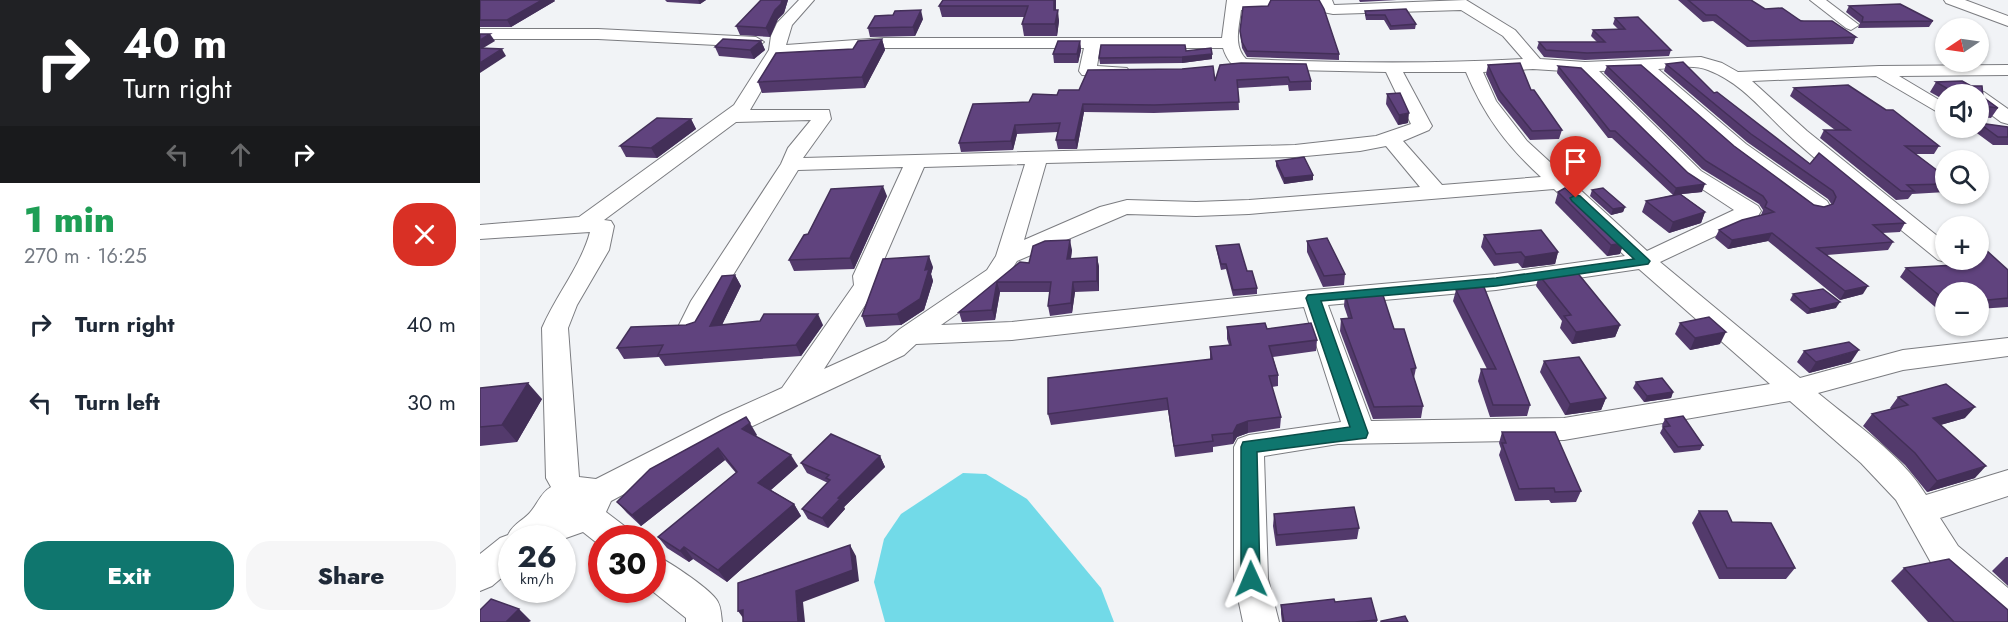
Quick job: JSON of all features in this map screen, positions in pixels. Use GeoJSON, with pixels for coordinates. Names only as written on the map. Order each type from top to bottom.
{"type":"FeatureCollection","features":[{"type":"Feature","properties":{"kind":"street"},"geometry":{"type":"LineString","coordinates":[[584,224],[732,116],[749,98],[777,47],[785,23],[807,0]]}},
{"type":"Feature","properties":{"kind":"street"},"geometry":{"type":"LineString","coordinates":[[1241,64],[1236,60],[1229,43],[1234,3],[1263,6],[1266,0]]}},
{"type":"Feature","properties":{"kind":"street"},"geometry":{"type":"LineString","coordinates":[[1325,0],[1328,9],[1334,10],[1460,3],[1509,33],[1533,61],[1533,64]]}},
{"type":"Feature","properties":{"kind":"street"},"geometry":{"type":"LineString","coordinates":[[1817,0],[1851,25]]}},
{"type":"Feature","properties":{"kind":"street"},"geometry":{"type":"LineString","coordinates":[[1951,0],[2008,21]]}},
{"type":"Feature","properties":{"kind":"street"},"geometry":{"type":"LineString","coordinates":[[480,34],[598,34],[777,47],[884,43],[1229,43]]}},
{"type":"Feature","properties":{"kind":"street"},"geometry":{"type":"LineString","coordinates":[[1093,43],[1088,71],[1135,71]]}},
{"type":"Feature","properties":{"kind":"street"},"geometry":{"type":"LineString","coordinates":[[1217,66],[1241,64],[1472,67],[1533,64],[1585,67],[1701,62],[1713,64],[1736,77],[1798,134],[1935,246]]}},
{"type":"Feature","properties":{"kind":"street"},"geometry":{"type":"LineString","coordinates":[[1642,64],[1739,148],[1819,206]]}},
{"type":"Feature","properties":{"kind":"street"},"geometry":{"type":"LineString","coordinates":[[791,164],[1295,151],[1350,147],[1406,135],[1422,126],[1392,67]]}},
{"type":"Feature","properties":{"kind":"street"},"geometry":{"type":"LineString","coordinates":[[1472,67],[1486,100],[1532,160],[1644,261],[1872,455],[1907,491],[1946,557],[2008,611]]}},
{"type":"Feature","properties":{"kind":"street"},"geometry":{"type":"LineString","coordinates":[[909,335],[1012,332],[1155,314],[1496,282],[1644,261],[1750,211],[1694,175],[1585,67]]}},
{"type":"Feature","properties":{"kind":"street"},"geometry":{"type":"LineString","coordinates":[[1736,77],[1935,70]]}},
{"type":"Feature","properties":{"kind":"street"},"geometry":{"type":"LineString","coordinates":[[1989,70],[2008,70]]}},
{"type":"Feature","properties":{"kind":"street"},"geometry":{"type":"LineString","coordinates":[[1879,71],[1935,105]]}},
{"type":"Feature","properties":{"kind":"street"},"geometry":{"type":"LineString","coordinates":[[1947,72],[1962,84]]}},
{"type":"Feature","properties":{"kind":"street"},"geometry":{"type":"LineString","coordinates":[[1989,104],[2008,118]]}},
{"type":"Feature","properties":{"kind":"street"},"geometry":{"type":"LineString","coordinates":[[692,325],[704,301],[791,164],[795,152],[822,119],[822,114],[732,116]]}},
{"type":"Feature","properties":{"kind":"street"},"geometry":{"type":"LineString","coordinates":[[1989,126],[2008,128]]}},
{"type":"Feature","properties":{"kind":"street"},"geometry":{"type":"LineString","coordinates":[[1391,139],[1437,193]]}},
{"type":"Feature","properties":{"kind":"street"},"geometry":{"type":"LineString","coordinates":[[560,525],[583,501],[732,423],[895,348],[909,335],[996,275],[1008,256],[1037,158]]}},
{"type":"Feature","properties":{"kind":"street"},"geometry":{"type":"LineString","coordinates":[[792,396],[866,285],[865,276],[916,162]]}},
{"type":"Feature","properties":{"kind":"street"},"geometry":{"type":"LineString","coordinates":[[1008,256],[1108,212],[1127,207],[1196,209],[1249,207],[1559,182]]}},
{"type":"Feature","properties":{"kind":"street"},"geometry":{"type":"LineString","coordinates":[[480,232],[584,224],[603,226],[597,250],[564,305],[555,328],[562,478],[583,501],[599,525]]}},
{"type":"Feature","properties":{"kind":"street"},"geometry":{"type":"LineString","coordinates":[[1313,298],[1360,433]]}},
{"type":"Feature","properties":{"kind":"street"},"geometry":{"type":"LineString","coordinates":[[1261,622],[1251,579],[1249,447],[1338,433],[1564,429],[1793,390],[1903,360],[2008,347]]}},
{"type":"Feature","properties":{"kind":"street"},"geometry":{"type":"LineString","coordinates":[[1919,511],[2008,483]]}},
{"type":"Feature","properties":{"kind":"street"},"geometry":{"type":"LineString","coordinates":[[480,575],[498,560]]}},
{"type":"Feature","properties":{"kind":"street"},"geometry":{"type":"LineString","coordinates":[[666,580],[703,610],[704,622]]}},
{"type":"Feature","properties":{"kind":"water"},"geometry":{"type":"Polygon","coordinates":[[[963,473],[986,474],[1027,499],[1101,588],[1114,622],[885,622],[874,582],[884,539],[901,514],[963,473]]]}},
{"type":"Feature","properties":{"kind":"building"},"geometry":{"type":"Polygon","coordinates":[[[480,0],[542,0],[507,20],[480,20],[480,0]]]}},
{"type":"Feature","properties":{"kind":"building"},"geometry":{"type":"Polygon","coordinates":[[[761,0],[782,0],[766,28],[736,26],[761,0]]]}},
{"type":"Feature","properties":{"kind":"building"},"geometry":{"type":"Polygon","coordinates":[[[943,0],[1054,0],[1054,10],[1058,10],[1055,24],[1022,24],[1028,6],[939,6],[943,0]]]}},
{"type":"Feature","properties":{"kind":"building"},"geometry":{"type":"Polygon","coordinates":[[[1271,0],[1319,0],[1339,54],[1247,51],[1240,31],[1243,7],[1268,6],[1271,0]]]}},
{"type":"Feature","properties":{"kind":"building"},"geometry":{"type":"Polygon","coordinates":[[[1688,0],[1751,0],[1765,9],[1782,8],[1801,21],[1832,21],[1856,37],[1750,41],[1716,15],[1706,15],[1688,0]]]}},
{"type":"Feature","properties":{"kind":"building"},"geometry":{"type":"Polygon","coordinates":[[[1900,4],[1933,21],[1862,22],[1863,17],[1849,6],[1900,4]]]}},
{"type":"Feature","properties":{"kind":"building"},"geometry":{"type":"Polygon","coordinates":[[[1406,9],[1416,24],[1391,26],[1385,15],[1366,15],[1365,11],[1406,9]]]}},
{"type":"Feature","properties":{"kind":"building"},"geometry":{"type":"Polygon","coordinates":[[[921,10],[913,27],[868,28],[875,16],[893,15],[895,11],[921,10]]]}},
{"type":"Feature","properties":{"kind":"building"},"geometry":{"type":"Polygon","coordinates":[[[1638,17],[1671,50],[1587,53],[1546,50],[1539,42],[1605,42],[1593,30],[1625,29],[1615,18],[1638,17]]]}},
{"type":"Feature","properties":{"kind":"building"},"geometry":{"type":"Polygon","coordinates":[[[480,34],[490,34],[480,40],[480,34]]]}},
{"type":"Feature","properties":{"kind":"building"},"geometry":{"type":"Polygon","coordinates":[[[723,39],[761,41],[750,50],[715,47],[723,39]]]}},
{"type":"Feature","properties":{"kind":"building"},"geometry":{"type":"Polygon","coordinates":[[[882,39],[862,77],[758,82],[776,53],[853,49],[858,41],[882,39]]]}},
{"type":"Feature","properties":{"kind":"building"},"geometry":{"type":"Polygon","coordinates":[[[1058,41],[1080,41],[1077,54],[1053,54],[1058,41]]]}},
{"type":"Feature","properties":{"kind":"building"},"geometry":{"type":"Polygon","coordinates":[[[1101,45],[1185,45],[1186,51],[1211,48],[1212,54],[1182,57],[1099,58],[1101,45]]]}},
{"type":"Feature","properties":{"kind":"building"},"geometry":{"type":"Polygon","coordinates":[[[480,48],[502,49],[480,63],[480,48]]]}},
{"type":"Feature","properties":{"kind":"building"},"geometry":{"type":"Polygon","coordinates":[[[1683,62],[1714,93],[1717,92],[1810,164],[1819,153],[1905,223],[1873,225],[1893,242],[1817,248],[1868,286],[1845,291],[1772,233],[1732,240],[1719,230],[1742,220],[1774,212],[1765,207],[1767,202],[1763,196],[1706,161],[1607,66],[1641,65],[1734,146],[1814,205],[1824,207],[1833,204],[1836,197],[1833,191],[1751,134],[1666,64],[1683,62]]]}},
{"type":"Feature","properties":{"kind":"building"},"geometry":{"type":"Polygon","coordinates":[[[1520,63],[1531,90],[1534,90],[1562,130],[1532,131],[1500,91],[1488,65],[1520,63]]]}},
{"type":"Feature","properties":{"kind":"building"},"geometry":{"type":"Polygon","coordinates":[[[1306,64],[1311,81],[1290,82],[1288,77],[1237,80],[1239,102],[1154,105],[1083,104],[1075,140],[1056,140],[1060,123],[1015,125],[1011,141],[959,143],[973,104],[1029,102],[1033,94],[1057,95],[1059,90],[1079,90],[1088,70],[1182,69],[1213,66],[1215,81],[1220,65],[1306,64]]]}},
{"type":"Feature","properties":{"kind":"building"},"geometry":{"type":"Polygon","coordinates":[[[1558,66],[1581,68],[1688,173],[1705,184],[1676,188],[1615,131],[1610,131],[1558,66]]]}},
{"type":"Feature","properties":{"kind":"building"},"geometry":{"type":"Polygon","coordinates":[[[1962,81],[1967,84],[1939,84],[1936,82],[1962,81]]]}},
{"type":"Feature","properties":{"kind":"building"},"geometry":{"type":"Polygon","coordinates":[[[1848,85],[1886,110],[1893,110],[1939,146],[1905,146],[1935,169],[1935,184],[1907,185],[1914,191],[1901,191],[1824,130],[1850,130],[1794,88],[1848,85]]]}},
{"type":"Feature","properties":{"kind":"building"},"geometry":{"type":"Polygon","coordinates":[[[1400,93],[1409,113],[1399,115],[1387,94],[1400,93]]]}},
{"type":"Feature","properties":{"kind":"building"},"geometry":{"type":"Polygon","coordinates":[[[1989,101],[1998,108],[1989,107],[1989,101]]]}},
{"type":"Feature","properties":{"kind":"building"},"geometry":{"type":"Polygon","coordinates":[[[657,118],[691,119],[651,148],[620,146],[657,118]]]}},
{"type":"Feature","properties":{"kind":"building"},"geometry":{"type":"Polygon","coordinates":[[[1989,124],[2008,127],[2008,137],[1998,137],[1989,130],[1989,124]]]}},
{"type":"Feature","properties":{"kind":"building"},"geometry":{"type":"Polygon","coordinates":[[[1304,157],[1313,175],[1284,178],[1276,161],[1304,157]]]}},
{"type":"Feature","properties":{"kind":"building"},"geometry":{"type":"Polygon","coordinates":[[[883,186],[850,258],[789,260],[804,235],[808,234],[831,189],[883,186]]]}},
{"type":"Feature","properties":{"kind":"building"},"geometry":{"type":"Polygon","coordinates":[[[1565,188],[1624,243],[1611,245],[1558,192],[1565,188]]]}},
{"type":"Feature","properties":{"kind":"building"},"geometry":{"type":"Polygon","coordinates":[[[1603,188],[1625,207],[1613,209],[1592,190],[1603,188]]]}},
{"type":"Feature","properties":{"kind":"building"},"geometry":{"type":"Polygon","coordinates":[[[1680,194],[1705,212],[1673,222],[1646,201],[1680,194]]]}},
{"type":"Feature","properties":{"kind":"building"},"geometry":{"type":"Polygon","coordinates":[[[1541,230],[1558,252],[1525,257],[1521,252],[1496,254],[1484,235],[1541,230]]]}},
{"type":"Feature","properties":{"kind":"building"},"geometry":{"type":"Polygon","coordinates":[[[1327,238],[1345,274],[1324,276],[1307,241],[1327,238]]]}},
{"type":"Feature","properties":{"kind":"building"},"geometry":{"type":"Polygon","coordinates":[[[1070,240],[1067,259],[1097,257],[1097,281],[1073,282],[1071,303],[1048,306],[1051,282],[997,282],[992,310],[959,312],[1020,262],[1029,263],[1033,246],[1045,241],[1070,240]]]}},
{"type":"Feature","properties":{"kind":"building"},"geometry":{"type":"Polygon","coordinates":[[[1239,244],[1247,271],[1252,271],[1257,288],[1233,290],[1226,264],[1221,264],[1216,246],[1239,244]]]}},
{"type":"Feature","properties":{"kind":"building"},"geometry":{"type":"Polygon","coordinates":[[[1989,253],[2008,270],[2008,298],[1989,300],[1989,282],[1935,282],[1935,292],[1906,268],[1935,266],[1935,270],[1989,270],[1989,253]]]}},
{"type":"Feature","properties":{"kind":"building"},"geometry":{"type":"Polygon","coordinates":[[[929,256],[925,270],[929,269],[920,299],[897,314],[862,316],[883,259],[929,256]]]}},
{"type":"Feature","properties":{"kind":"building"},"geometry":{"type":"Polygon","coordinates":[[[1576,271],[1620,325],[1576,332],[1564,316],[1571,315],[1539,275],[1576,271]]]}},
{"type":"Feature","properties":{"kind":"building"},"geometry":{"type":"Polygon","coordinates":[[[735,275],[710,326],[760,321],[764,314],[818,314],[796,345],[658,355],[663,345],[617,348],[631,327],[686,325],[695,322],[722,276],[735,275]]]}},
{"type":"Feature","properties":{"kind":"building"},"geometry":{"type":"Polygon","coordinates":[[[1484,287],[1530,405],[1493,405],[1481,369],[1496,369],[1456,290],[1484,287]]]}},
{"type":"Feature","properties":{"kind":"building"},"geometry":{"type":"Polygon","coordinates":[[[1823,289],[1840,302],[1810,309],[1793,294],[1823,289]]]}},
{"type":"Feature","properties":{"kind":"building"},"geometry":{"type":"Polygon","coordinates":[[[1382,292],[1394,329],[1404,329],[1416,368],[1411,369],[1423,406],[1374,407],[1341,319],[1352,318],[1345,294],[1382,292]]]}},
{"type":"Feature","properties":{"kind":"building"},"geometry":{"type":"Polygon","coordinates":[[[1709,317],[1726,332],[1695,338],[1680,323],[1709,317]]]}},
{"type":"Feature","properties":{"kind":"building"},"geometry":{"type":"Polygon","coordinates":[[[1265,323],[1267,329],[1311,323],[1317,340],[1269,346],[1278,375],[1269,376],[1281,417],[1248,421],[1237,425],[1233,433],[1212,435],[1213,441],[1174,446],[1167,398],[1048,414],[1048,378],[1212,359],[1210,347],[1231,345],[1227,327],[1265,323]]]}},
{"type":"Feature","properties":{"kind":"building"},"geometry":{"type":"Polygon","coordinates":[[[1849,342],[1859,350],[1816,362],[1804,351],[1849,342]]]}},
{"type":"Feature","properties":{"kind":"building"},"geometry":{"type":"Polygon","coordinates":[[[1579,357],[1606,398],[1570,404],[1544,361],[1579,357]]]}},
{"type":"Feature","properties":{"kind":"building"},"geometry":{"type":"Polygon","coordinates":[[[1662,378],[1673,392],[1647,396],[1636,382],[1662,378]]]}},
{"type":"Feature","properties":{"kind":"building"},"geometry":{"type":"Polygon","coordinates":[[[528,383],[502,425],[480,427],[480,388],[528,383]]]}},
{"type":"Feature","properties":{"kind":"building"},"geometry":{"type":"Polygon","coordinates":[[[1946,384],[1975,407],[1933,418],[1986,466],[1937,481],[1915,453],[1872,414],[1908,405],[1898,397],[1946,384]]]}},
{"type":"Feature","properties":{"kind":"building"},"geometry":{"type":"Polygon","coordinates":[[[1683,416],[1703,445],[1678,447],[1663,427],[1670,426],[1665,419],[1683,416]]]}},
{"type":"Feature","properties":{"kind":"building"},"geometry":{"type":"Polygon","coordinates":[[[746,417],[750,423],[742,429],[791,455],[758,483],[794,504],[718,570],[684,547],[680,551],[666,542],[666,530],[737,472],[718,448],[632,515],[617,502],[650,469],[746,417]]]}},
{"type":"Feature","properties":{"kind":"building"},"geometry":{"type":"Polygon","coordinates":[[[1502,432],[1555,432],[1581,491],[1555,492],[1554,488],[1519,489],[1502,443],[1506,443],[1502,432]]]}},
{"type":"Feature","properties":{"kind":"building"},"geometry":{"type":"Polygon","coordinates":[[[831,434],[880,456],[838,498],[840,499],[822,518],[802,509],[830,480],[826,478],[829,475],[801,463],[831,434]]]}},
{"type":"Feature","properties":{"kind":"building"},"geometry":{"type":"Polygon","coordinates":[[[1354,507],[1359,528],[1277,535],[1274,514],[1354,507]]]}},
{"type":"Feature","properties":{"kind":"building"},"geometry":{"type":"Polygon","coordinates":[[[1699,511],[1727,511],[1732,522],[1771,523],[1795,568],[1727,568],[1699,511]]]}},
{"type":"Feature","properties":{"kind":"building"},"geometry":{"type":"Polygon","coordinates":[[[850,545],[853,570],[796,591],[798,622],[743,622],[743,610],[738,611],[738,583],[850,545]]]}},
{"type":"Feature","properties":{"kind":"building"},"geometry":{"type":"Polygon","coordinates":[[[1949,559],[2008,610],[2008,622],[1954,622],[1904,568],[1949,559]]]}},
{"type":"Feature","properties":{"kind":"building"},"geometry":{"type":"Polygon","coordinates":[[[1371,598],[1377,620],[1284,622],[1281,605],[1334,599],[1335,602],[1371,598]]]}},
{"type":"Feature","properties":{"kind":"building"},"geometry":{"type":"Polygon","coordinates":[[[491,599],[519,609],[506,622],[480,622],[480,610],[491,599]]]}},
{"type":"Feature","properties":{"kind":"building"},"geometry":{"type":"Polygon","coordinates":[[[1405,616],[1408,622],[1381,622],[1381,621],[1405,616]]]}},
{"type":"Feature","properties":{"kind":"route"},"geometry":{"type":"LineString","coordinates":[[1251,579],[1249,447],[1338,433],[1360,433],[1313,298],[1496,282],[1644,261],[1576,198]]}}]}
